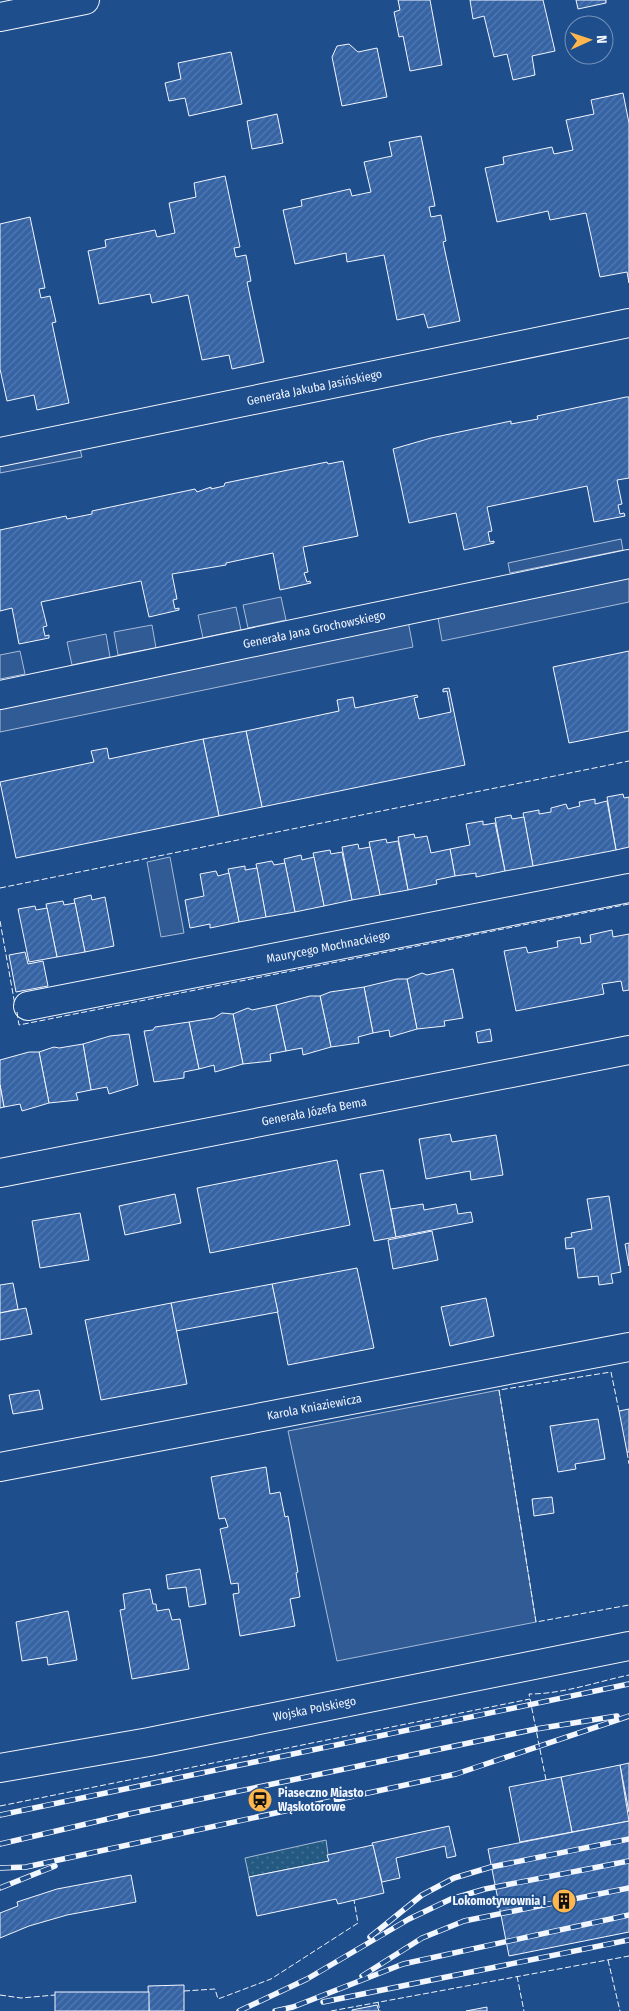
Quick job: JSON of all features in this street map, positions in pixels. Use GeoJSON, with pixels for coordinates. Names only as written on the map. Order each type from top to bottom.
{"type":"FeatureCollection","features":[{"type":"Feature","properties":{"kind":"street"},"geometry":{"type":"LineString","coordinates":[[0,18],[81,0]]}},
{"type":"Feature","properties":{"kind":"street","name":"Generała Jakuba Jasińskiego"},"geometry":{"type":"LineString","coordinates":[[0,452],[629,323]]}},
{"type":"Feature","properties":{"kind":"street","name":"Generała Jana Grochowskiego"},"geometry":{"type":"LineString","coordinates":[[0,695],[629,564]]}},
{"type":"Feature","properties":{"kind":"street","name":"Maurycego Mochnackiego"},"geometry":{"type":"LineString","coordinates":[[28,1006],[629,888]]}},
{"type":"Feature","properties":{"kind":"street","name":"Generała Józefa Bema"},"geometry":{"type":"LineString","coordinates":[[0,1173],[629,1050]]}},
{"type":"Feature","properties":{"kind":"street","name":"Karola Kniaziewicza"},"geometry":{"type":"LineString","coordinates":[[0,1467],[629,1347]]}},
{"type":"Feature","properties":{"kind":"street","name":"Wojska Polskiego"},"geometry":{"type":"LineString","coordinates":[[0,1768],[159,1740],[629,1646]]}},
{"type":"Feature","properties":{"kind":"shaded area"},"geometry":{"type":"Polygon","coordinates":[[[79,445],[82,457],[0,473],[0,460],[79,445]]]}},
{"type":"Feature","properties":{"kind":"shaded area"},"geometry":{"type":"Polygon","coordinates":[[[621,539],[623,550],[510,573],[508,563],[621,539]]]}},
{"type":"Feature","properties":{"kind":"shaded area"},"geometry":{"type":"Polygon","coordinates":[[[629,578],[629,602],[442,641],[438,618],[629,578]]]}},
{"type":"Feature","properties":{"kind":"shaded area"},"geometry":{"type":"Polygon","coordinates":[[[281,597],[286,620],[248,628],[243,605],[281,597]]]}},
{"type":"Feature","properties":{"kind":"shaded area"},"geometry":{"type":"Polygon","coordinates":[[[236,607],[241,630],[203,638],[198,615],[236,607]]]}},
{"type":"Feature","properties":{"kind":"shaded area"},"geometry":{"type":"Polygon","coordinates":[[[408,621],[413,647],[0,732],[0,706],[408,621]]]}},
{"type":"Feature","properties":{"kind":"shaded area"},"geometry":{"type":"Polygon","coordinates":[[[152,625],[156,648],[118,655],[114,632],[152,625]]]}},
{"type":"Feature","properties":{"kind":"shaded area"},"geometry":{"type":"Polygon","coordinates":[[[106,634],[110,657],[72,665],[67,642],[106,634]]]}},
{"type":"Feature","properties":{"kind":"shaded area"},"geometry":{"type":"Polygon","coordinates":[[[20,651],[25,674],[0,679],[0,655],[20,651]]]}},
{"type":"Feature","properties":{"kind":"shaded area"},"geometry":{"type":"Polygon","coordinates":[[[170,857],[184,933],[161,937],[147,862],[170,857]]]}},
{"type":"Feature","properties":{"kind":"shaded area"},"geometry":{"type":"Polygon","coordinates":[[[499,1390],[536,1622],[337,1661],[288,1431],[499,1390]]]}},
{"type":"Feature","properties":{"kind":"shaded area"},"geometry":{"type":"Polygon","coordinates":[[[326,1840],[329,1861],[249,1877],[245,1858],[326,1840]]]}},
{"type":"Feature","properties":{"kind":"building"},"geometry":{"type":"Polygon","coordinates":[[[398,0],[430,0],[442,65],[410,71],[403,36],[399,37],[394,12],[400,10],[398,0]]]}},
{"type":"Feature","properties":{"kind":"building"},"geometry":{"type":"Polygon","coordinates":[[[470,0],[543,0],[555,51],[532,56],[535,75],[513,80],[507,54],[494,57],[484,16],[473,19],[470,0]]]}},
{"type":"Feature","properties":{"kind":"building"},"geometry":{"type":"Polygon","coordinates":[[[576,0],[606,0],[606,3],[578,9],[576,0]]]}},
{"type":"Feature","properties":{"kind":"building"},"geometry":{"type":"Polygon","coordinates":[[[349,44],[358,52],[377,48],[387,97],[342,106],[332,57],[337,46],[349,44]]]}},
{"type":"Feature","properties":{"kind":"building"},"geometry":{"type":"Polygon","coordinates":[[[231,52],[242,104],[189,116],[185,98],[169,101],[165,83],[181,79],[178,63],[231,52]]]}},
{"type":"Feature","properties":{"kind":"building"},"geometry":{"type":"Polygon","coordinates":[[[623,93],[629,123],[629,283],[627,272],[600,277],[586,213],[550,220],[548,211],[497,222],[485,168],[504,164],[503,157],[552,147],[554,154],[573,150],[566,120],[594,114],[591,100],[623,93]]]}},
{"type":"Feature","properties":{"kind":"building"},"geometry":{"type":"Polygon","coordinates":[[[277,114],[283,143],[252,149],[247,121],[277,114]]]}},
{"type":"Feature","properties":{"kind":"building"},"geometry":{"type":"Polygon","coordinates":[[[421,136],[435,206],[429,207],[431,217],[441,215],[446,241],[443,242],[460,321],[428,328],[424,314],[397,320],[384,255],[347,262],[346,253],[295,264],[283,210],[302,206],[301,200],[350,189],[352,196],[371,192],[364,162],[392,156],[389,142],[421,136]]]}},
{"type":"Feature","properties":{"kind":"building"},"geometry":{"type":"Polygon","coordinates":[[[225,176],[240,247],[234,248],[236,257],[246,255],[251,281],[247,282],[264,362],[232,369],[229,355],[202,360],[188,295],[152,303],[150,294],[99,304],[88,251],[106,247],[105,240],[155,230],[157,237],[175,233],[169,203],[196,197],[194,183],[225,176]]]}},
{"type":"Feature","properties":{"kind":"building"},"geometry":{"type":"Polygon","coordinates":[[[30,217],[45,288],[39,289],[41,298],[50,296],[56,322],[52,323],[69,403],[37,410],[34,395],[7,401],[0,369],[0,224],[30,217]]]}},
{"type":"Feature","properties":{"kind":"building"},"geometry":{"type":"Polygon","coordinates":[[[629,397],[629,478],[617,480],[622,504],[618,505],[620,514],[624,513],[625,516],[594,522],[587,486],[487,507],[492,531],[488,532],[490,542],[494,541],[494,543],[464,550],[456,513],[409,523],[393,449],[431,438],[511,421],[511,424],[538,419],[537,416],[629,397]]]}},
{"type":"Feature","properties":{"kind":"building"},"geometry":{"type":"Polygon","coordinates":[[[343,461],[358,536],[303,547],[308,572],[304,573],[307,582],[310,581],[311,583],[280,590],[273,553],[226,563],[226,565],[172,574],[177,599],[173,600],[175,609],[179,608],[179,610],[149,617],[141,581],[41,602],[47,626],[43,627],[45,636],[49,635],[49,638],[19,644],[12,608],[0,611],[0,530],[66,516],[67,519],[92,514],[92,511],[195,489],[197,492],[211,487],[211,489],[224,486],[225,483],[327,462],[328,464],[343,461]]]}},
{"type":"Feature","properties":{"kind":"building"},"geometry":{"type":"Polygon","coordinates":[[[629,651],[629,731],[569,743],[553,667],[629,651]]]}},
{"type":"Feature","properties":{"kind":"building"},"geometry":{"type":"Polygon","coordinates":[[[449,688],[465,765],[262,807],[246,731],[339,711],[337,700],[353,697],[355,708],[417,695],[418,697],[414,698],[419,719],[451,712],[447,691],[443,692],[443,689],[449,688]]]}},
{"type":"Feature","properties":{"kind":"building"},"geometry":{"type":"Polygon","coordinates":[[[246,731],[262,807],[219,816],[203,739],[246,731]]]}},
{"type":"Feature","properties":{"kind":"building"},"geometry":{"type":"Polygon","coordinates":[[[203,739],[219,816],[16,858],[0,782],[94,762],[91,751],[107,748],[109,759],[203,739]]]}},
{"type":"Feature","properties":{"kind":"building"},"geometry":{"type":"Polygon","coordinates":[[[623,794],[624,798],[629,797],[629,847],[616,850],[607,797],[623,794]]]}},
{"type":"Feature","properties":{"kind":"building"},"geometry":{"type":"Polygon","coordinates":[[[595,799],[595,804],[607,801],[616,850],[533,866],[523,813],[539,810],[539,814],[551,812],[551,808],[566,804],[568,809],[580,806],[579,802],[595,799]]]}},
{"type":"Feature","properties":{"kind":"building"},"geometry":{"type":"Polygon","coordinates":[[[511,815],[512,819],[524,817],[533,866],[505,871],[495,818],[511,815]]]}},
{"type":"Feature","properties":{"kind":"building"},"geometry":{"type":"Polygon","coordinates":[[[483,821],[483,825],[495,823],[505,871],[476,877],[476,873],[455,876],[450,849],[470,845],[466,824],[483,821]]]}},
{"type":"Feature","properties":{"kind":"building"},"geometry":{"type":"Polygon","coordinates":[[[414,834],[415,838],[427,836],[431,853],[450,849],[455,876],[436,880],[437,884],[408,890],[398,837],[414,834]]]}},
{"type":"Feature","properties":{"kind":"building"},"geometry":{"type":"Polygon","coordinates":[[[386,839],[387,843],[398,841],[408,890],[380,895],[369,842],[386,839]]]}},
{"type":"Feature","properties":{"kind":"building"},"geometry":{"type":"Polygon","coordinates":[[[358,844],[359,849],[370,847],[380,895],[352,900],[342,847],[358,844]]]}},
{"type":"Feature","properties":{"kind":"building"},"geometry":{"type":"Polygon","coordinates":[[[330,850],[331,854],[342,852],[352,900],[324,906],[313,853],[330,850]]]}},
{"type":"Feature","properties":{"kind":"building"},"geometry":{"type":"Polygon","coordinates":[[[301,855],[302,860],[314,857],[324,906],[295,912],[284,859],[301,855]]]}},
{"type":"Feature","properties":{"kind":"building"},"geometry":{"type":"Polygon","coordinates":[[[272,861],[274,865],[285,863],[295,912],[266,917],[256,864],[272,861]]]}},
{"type":"Feature","properties":{"kind":"building"},"geometry":{"type":"Polygon","coordinates":[[[245,866],[245,870],[257,868],[266,917],[239,922],[228,869],[245,866]]]}},
{"type":"Feature","properties":{"kind":"building"},"geometry":{"type":"Polygon","coordinates":[[[216,871],[218,876],[229,873],[239,922],[210,928],[210,924],[190,928],[185,900],[204,896],[200,874],[216,871]]]}},
{"type":"Feature","properties":{"kind":"building"},"geometry":{"type":"Polygon","coordinates":[[[91,895],[92,900],[105,897],[114,946],[85,952],[74,899],[91,895]]]}},
{"type":"Feature","properties":{"kind":"building"},"geometry":{"type":"Polygon","coordinates":[[[63,901],[64,905],[75,903],[85,952],[57,957],[46,904],[63,901]]]}},
{"type":"Feature","properties":{"kind":"building"},"geometry":{"type":"Polygon","coordinates":[[[35,906],[36,910],[47,908],[57,957],[29,962],[18,909],[35,906]]]}},
{"type":"Feature","properties":{"kind":"building"},"geometry":{"type":"Polygon","coordinates":[[[612,930],[613,937],[629,934],[629,990],[623,991],[621,981],[602,984],[604,994],[516,1011],[504,951],[526,947],[528,953],[558,947],[557,941],[580,937],[581,944],[591,942],[590,935],[612,930]]]}},
{"type":"Feature","properties":{"kind":"building"},"geometry":{"type":"Polygon","coordinates":[[[25,952],[28,964],[43,961],[48,986],[16,992],[9,955],[25,952]]]}},
{"type":"Feature","properties":{"kind":"building"},"geometry":{"type":"Polygon","coordinates":[[[453,969],[463,1018],[444,1021],[445,1026],[417,1029],[407,979],[422,973],[427,975],[453,969]]]}},
{"type":"Feature","properties":{"kind":"building"},"geometry":{"type":"Polygon","coordinates":[[[397,979],[407,979],[417,1029],[390,1037],[389,1030],[373,1033],[364,987],[397,979]]]}},
{"type":"Feature","properties":{"kind":"building"},"geometry":{"type":"Polygon","coordinates":[[[364,987],[373,1033],[358,1037],[359,1043],[331,1047],[320,996],[330,992],[364,987]]]}},
{"type":"Feature","properties":{"kind":"building"},"geometry":{"type":"Polygon","coordinates":[[[310,996],[320,996],[331,1047],[303,1055],[302,1048],[286,1051],[276,1005],[310,996]]]}},
{"type":"Feature","properties":{"kind":"building"},"geometry":{"type":"Polygon","coordinates":[[[276,1005],[286,1051],[270,1054],[271,1061],[243,1064],[233,1014],[248,1008],[252,1010],[276,1005]]]}},
{"type":"Feature","properties":{"kind":"building"},"geometry":{"type":"Polygon","coordinates":[[[222,1013],[233,1014],[243,1064],[215,1072],[214,1065],[199,1069],[189,1022],[214,1018],[222,1013]]]}},
{"type":"Feature","properties":{"kind":"building"},"geometry":{"type":"Polygon","coordinates":[[[189,1022],[199,1069],[184,1072],[184,1078],[154,1082],[144,1031],[153,1030],[155,1027],[189,1022]]]}},
{"type":"Feature","properties":{"kind":"building"},"geometry":{"type":"Polygon","coordinates":[[[490,1029],[492,1041],[478,1043],[476,1032],[490,1029]]]}},
{"type":"Feature","properties":{"kind":"building"},"geometry":{"type":"Polygon","coordinates":[[[129,1034],[138,1085],[109,1094],[107,1087],[91,1090],[83,1044],[110,1036],[129,1034]]]}},
{"type":"Feature","properties":{"kind":"building"},"geometry":{"type":"Polygon","coordinates":[[[83,1044],[91,1090],[76,1093],[78,1100],[49,1103],[39,1052],[54,1047],[59,1048],[83,1044]]]}},
{"type":"Feature","properties":{"kind":"building"},"geometry":{"type":"Polygon","coordinates":[[[29,1052],[39,1052],[49,1103],[22,1111],[20,1104],[4,1107],[0,1085],[0,1060],[29,1052]]]}},
{"type":"Feature","properties":{"kind":"building"},"geometry":{"type":"Polygon","coordinates":[[[0,1085],[4,1107],[0,1108],[0,1085]]]}},
{"type":"Feature","properties":{"kind":"building"},"geometry":{"type":"Polygon","coordinates":[[[450,1134],[452,1142],[496,1135],[503,1175],[471,1180],[470,1171],[426,1179],[419,1139],[450,1134]]]}},
{"type":"Feature","properties":{"kind":"building"},"geometry":{"type":"Polygon","coordinates":[[[337,1160],[350,1225],[210,1253],[197,1188],[337,1160]]]}},
{"type":"Feature","properties":{"kind":"building"},"geometry":{"type":"Polygon","coordinates":[[[383,1170],[396,1237],[374,1241],[360,1174],[383,1170]]]}},
{"type":"Feature","properties":{"kind":"building"},"geometry":{"type":"Polygon","coordinates":[[[175,1194],[181,1223],[125,1235],[119,1206],[175,1194]]]}},
{"type":"Feature","properties":{"kind":"building"},"geometry":{"type":"Polygon","coordinates":[[[609,1196],[621,1272],[611,1274],[613,1283],[599,1285],[598,1276],[578,1278],[574,1248],[566,1249],[565,1238],[572,1237],[571,1233],[592,1229],[587,1199],[609,1196]]]}},
{"type":"Feature","properties":{"kind":"building"},"geometry":{"type":"Polygon","coordinates":[[[423,1204],[424,1210],[456,1204],[458,1214],[471,1212],[473,1222],[396,1237],[391,1209],[423,1204]]]}},
{"type":"Feature","properties":{"kind":"building"},"geometry":{"type":"Polygon","coordinates":[[[80,1213],[89,1260],[40,1268],[32,1221],[80,1213]]]}},
{"type":"Feature","properties":{"kind":"building"},"geometry":{"type":"Polygon","coordinates":[[[432,1231],[438,1260],[393,1269],[388,1240],[432,1231]]]}},
{"type":"Feature","properties":{"kind":"building"},"geometry":{"type":"Polygon","coordinates":[[[629,1243],[629,1266],[625,1244],[629,1243]]]}},
{"type":"Feature","properties":{"kind":"building"},"geometry":{"type":"Polygon","coordinates":[[[357,1268],[374,1348],[288,1365],[272,1284],[357,1268]]]}},
{"type":"Feature","properties":{"kind":"building"},"geometry":{"type":"Polygon","coordinates":[[[13,1283],[18,1309],[0,1313],[0,1285],[13,1283]]]}},
{"type":"Feature","properties":{"kind":"building"},"geometry":{"type":"Polygon","coordinates":[[[272,1284],[278,1312],[176,1331],[171,1303],[272,1284]]]}},
{"type":"Feature","properties":{"kind":"building"},"geometry":{"type":"Polygon","coordinates":[[[486,1298],[494,1336],[450,1346],[441,1307],[486,1298]]]}},
{"type":"Feature","properties":{"kind":"building"},"geometry":{"type":"Polygon","coordinates":[[[171,1303],[187,1384],[101,1400],[85,1320],[171,1303]]]}},
{"type":"Feature","properties":{"kind":"building"},"geometry":{"type":"Polygon","coordinates":[[[26,1308],[32,1334],[0,1340],[0,1313],[26,1308]]]}},
{"type":"Feature","properties":{"kind":"building"},"geometry":{"type":"Polygon","coordinates":[[[39,1390],[43,1409],[13,1414],[9,1395],[39,1390]]]}},
{"type":"Feature","properties":{"kind":"building"},"geometry":{"type":"Polygon","coordinates":[[[629,1409],[629,1452],[627,1452],[619,1411],[629,1409]]]}},
{"type":"Feature","properties":{"kind":"building"},"geometry":{"type":"Polygon","coordinates":[[[598,1419],[605,1459],[575,1464],[576,1469],[558,1472],[550,1426],[598,1419]]]}},
{"type":"Feature","properties":{"kind":"building"},"geometry":{"type":"Polygon","coordinates":[[[266,1467],[270,1494],[280,1492],[285,1517],[288,1516],[298,1572],[296,1573],[300,1597],[290,1599],[295,1626],[240,1636],[233,1594],[239,1593],[238,1583],[231,1584],[220,1529],[228,1527],[225,1518],[219,1519],[211,1477],[266,1467]]]}},
{"type":"Feature","properties":{"kind":"building"},"geometry":{"type":"Polygon","coordinates":[[[552,1497],[554,1513],[534,1516],[532,1499],[552,1497]]]}},
{"type":"Feature","properties":{"kind":"building"},"geometry":{"type":"Polygon","coordinates":[[[200,1569],[206,1604],[189,1607],[186,1587],[168,1589],[166,1575],[200,1569]]]}},
{"type":"Feature","properties":{"kind":"building"},"geometry":{"type":"Polygon","coordinates":[[[150,1589],[153,1604],[156,1604],[157,1611],[169,1609],[172,1620],[180,1619],[189,1669],[132,1679],[120,1610],[125,1609],[123,1594],[150,1589]]]}},
{"type":"Feature","properties":{"kind":"building"},"geometry":{"type":"Polygon","coordinates":[[[68,1611],[77,1660],[48,1665],[47,1657],[22,1661],[16,1622],[68,1611]]]}},
{"type":"Feature","properties":{"kind":"building"},"geometry":{"type":"Polygon","coordinates":[[[629,1763],[629,1812],[620,1765],[629,1763]]]}},
{"type":"Feature","properties":{"kind":"building"},"geometry":{"type":"Polygon","coordinates":[[[620,1765],[629,1821],[572,1832],[561,1777],[620,1765]]]}},
{"type":"Feature","properties":{"kind":"building"},"geometry":{"type":"Polygon","coordinates":[[[561,1777],[572,1832],[520,1842],[509,1787],[561,1777]]]}},
{"type":"Feature","properties":{"kind":"building","name":"Lokomotywownia I"},"geometry":{"type":"Polygon","coordinates":[[[629,1821],[629,1932],[509,1956],[488,1849],[629,1821]]]}},
{"type":"Feature","properties":{"kind":"building"},"geometry":{"type":"Polygon","coordinates":[[[449,1826],[456,1856],[447,1858],[445,1846],[396,1858],[400,1878],[382,1882],[372,1843],[449,1826]]]}},
{"type":"Feature","properties":{"kind":"building"},"geometry":{"type":"Polygon","coordinates":[[[373,1845],[384,1893],[338,1904],[336,1899],[257,1916],[249,1877],[329,1861],[327,1855],[373,1845]]]}},
{"type":"Feature","properties":{"kind":"building"},"geometry":{"type":"Polygon","coordinates":[[[131,1875],[136,1902],[67,1915],[29,1926],[0,1938],[0,1913],[18,1906],[17,1902],[57,1889],[131,1875]]]}},
{"type":"Feature","properties":{"kind":"building"},"geometry":{"type":"Polygon","coordinates":[[[184,1985],[184,2011],[149,2011],[148,1986],[184,1985]]]}},
{"type":"Feature","properties":{"kind":"building"},"geometry":{"type":"Polygon","coordinates":[[[55,1992],[149,1992],[149,2011],[55,2011],[55,1992]]]}},
{"type":"Feature","properties":{"kind":"building"},"geometry":{"type":"Polygon","coordinates":[[[377,2005],[379,2011],[352,2011],[352,2010],[377,2005]]]}},
{"type":"Feature","properties":{"kind":"building"},"geometry":{"type":"Polygon","coordinates":[[[487,2007],[487,2011],[466,2011],[487,2007]]]}},
{"type":"Feature","properties":{"kind":"railway"},"geometry":{"type":"LineString","coordinates":[[0,1815],[629,1684]]}},
{"type":"Feature","properties":{"kind":"railway"},"geometry":{"type":"LineString","coordinates":[[0,1844],[129,1814],[536,1729],[617,1716]]}},
{"type":"Feature","properties":{"kind":"railway"},"geometry":{"type":"LineString","coordinates":[[0,1868],[26,1867],[456,1774],[629,1716]]}},
{"type":"Feature","properties":{"kind":"railway"},"geometry":{"type":"LineString","coordinates":[[370,1937],[422,1895],[454,1878],[491,1867],[629,1839]]}},
{"type":"Feature","properties":{"kind":"railway"},"geometry":{"type":"LineString","coordinates":[[239,2011],[307,1979],[409,1919],[451,1899],[485,1889],[629,1861]]}},
{"type":"Feature","properties":{"kind":"railway"},"geometry":{"type":"LineString","coordinates":[[0,1888],[55,1866]]}},
{"type":"Feature","properties":{"kind":"railway"},"geometry":{"type":"LineString","coordinates":[[362,1976],[422,1938],[464,1921],[629,1888]]}},
{"type":"Feature","properties":{"kind":"railway"},"geometry":{"type":"LineString","coordinates":[[275,2011],[293,2007],[403,1964],[629,1915]]}},
{"type":"Feature","properties":{"kind":"railway"},"geometry":{"type":"LineString","coordinates":[[323,2002],[629,1940]]}},
{"type":"Feature","properties":{"kind":"fence"},"geometry":{"type":"LineString","coordinates":[[0,888],[629,761]]}},
{"type":"Feature","properties":{"kind":"fence"},"geometry":{"type":"LineString","coordinates":[[17,1012],[19,1025],[629,904]]}},
{"type":"Feature","properties":{"kind":"fence"},"geometry":{"type":"LineString","coordinates":[[0,921],[15,1005]]}},
{"type":"Feature","properties":{"kind":"fence"},"geometry":{"type":"LineString","coordinates":[[619,1411],[611,1372],[499,1390],[536,1622],[629,1605]]}},
{"type":"Feature","properties":{"kind":"fence"},"geometry":{"type":"LineString","coordinates":[[627,1452],[629,1464]]}},
{"type":"Feature","properties":{"kind":"fence"},"geometry":{"type":"LineString","coordinates":[[546,1780],[529,1694],[567,1690],[629,1675]]}},
{"type":"Feature","properties":{"kind":"fence"},"geometry":{"type":"LineString","coordinates":[[0,1806],[530,1699]]}},
{"type":"Feature","properties":{"kind":"fence"},"geometry":{"type":"LineString","coordinates":[[184,1991],[215,1989],[218,1999],[271,1979],[358,1923],[354,1900]]}},
{"type":"Feature","properties":{"kind":"fence"},"geometry":{"type":"LineString","coordinates":[[331,2011],[629,1956]]}},
{"type":"Feature","properties":{"kind":"fence"},"geometry":{"type":"LineString","coordinates":[[608,1960],[620,2011]]}},
{"type":"Feature","properties":{"kind":"fence"},"geometry":{"type":"LineString","coordinates":[[517,1976],[524,2011]]}},
{"type":"Feature","properties":{"kind":"fence"},"geometry":{"type":"LineString","coordinates":[[0,1995],[21,1998],[55,1995]]}},
{"type":"Feature","properties":{"kind":"fence"},"geometry":{"type":"LineString","coordinates":[[378,2002],[380,2011]]}},
{"type":"Feature","properties":{"kind":"place","name":"Piaseczno Miasto Wąskotorowe"},"geometry":{"type":"Point","coordinates":[260,1800]}},
{"type":"Feature","properties":{"kind":"place","name":"Lokomotywownia I"},"geometry":{"type":"Point","coordinates":[564,1901]}}]}
